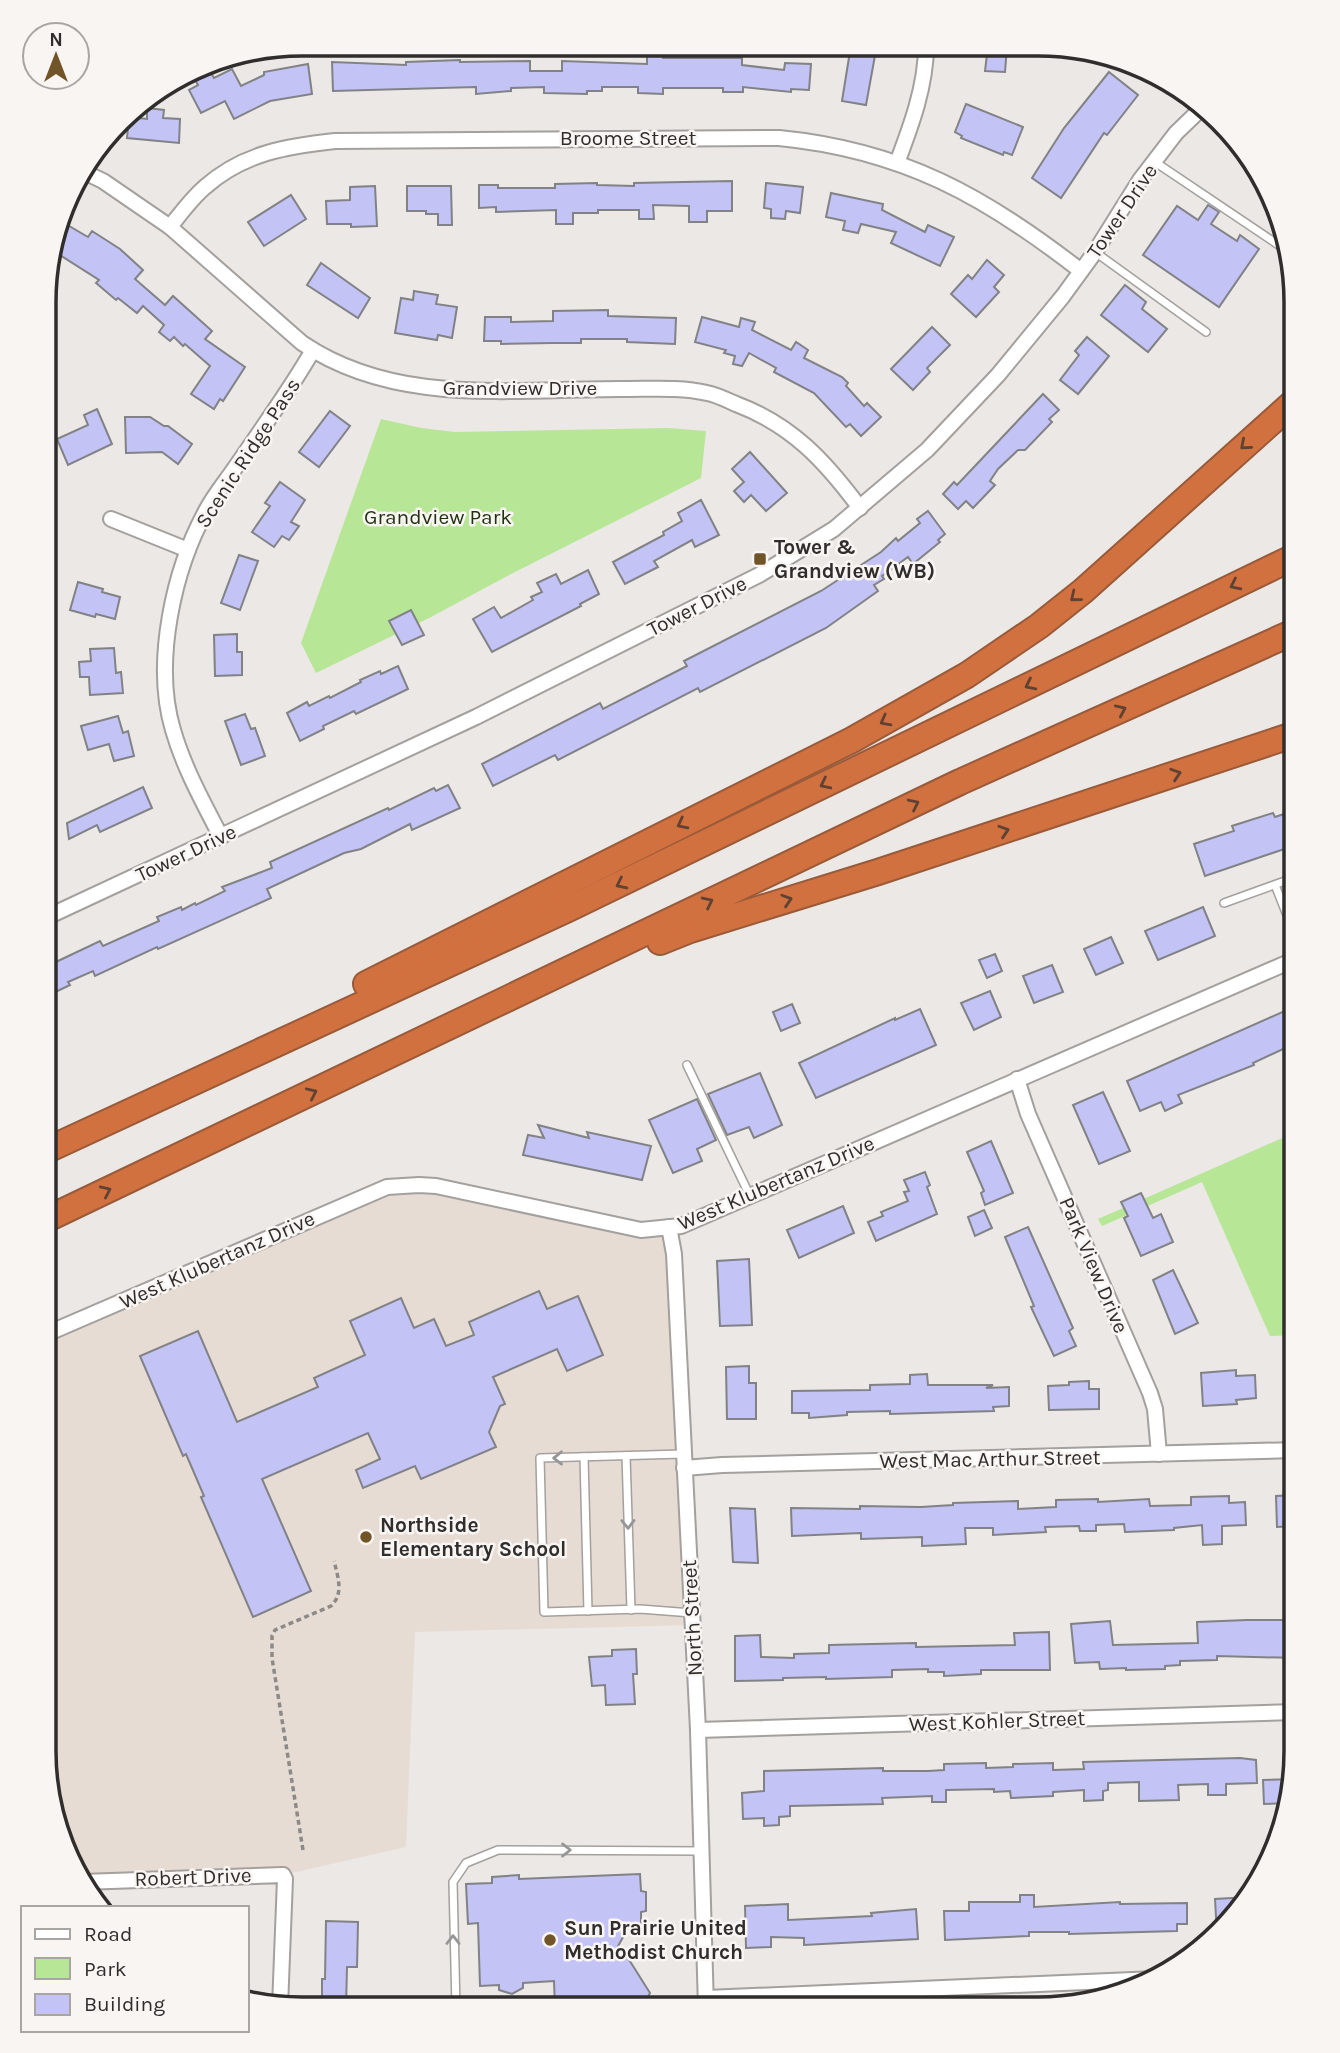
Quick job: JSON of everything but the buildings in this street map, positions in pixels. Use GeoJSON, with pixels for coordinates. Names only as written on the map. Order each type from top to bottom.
{"type":"FeatureCollection","features":[{"type":"Feature","properties":{"kind":"highway"},"geometry":{"type":"LineString","coordinates":[[156,1100],[317,1009],[852,740],[967,675],[1039,626],[1083,591],[1284,411]]}},
{"type":"Feature","properties":{"kind":"highway"},"geometry":{"type":"LineString","coordinates":[[56,1147],[568,909],[1284,562]]}},
{"type":"Feature","properties":{"kind":"highway"},"geometry":{"type":"LineString","coordinates":[[56,1215],[960,782],[1284,636]]}},
{"type":"Feature","properties":{"kind":"highway"},"geometry":{"type":"LineString","coordinates":[[382,1059],[690,930],[1284,738]]}},
{"type":"Feature","properties":{"kind":"street"},"geometry":{"type":"LineString","coordinates":[[897,163],[915,112],[926,56]]}},
{"type":"Feature","properties":{"kind":"street","name":"Tower Drive"},"geometry":{"type":"LineString","coordinates":[[56,913],[476,717],[759,575],[834,529],[927,450],[998,375],[1095,252],[1140,180],[1176,133],[1196,114]]}},
{"type":"Feature","properties":{"kind":"street","name":"Broome Street"},"geometry":{"type":"LineString","coordinates":[[170,227],[206,186],[237,166],[275,149],[335,141],[779,138],[869,153],[929,174],[969,194],[1047,244],[1081,271]]}},
{"type":"Feature","properties":{"kind":"street","name":"Grandview Drive"},"geometry":{"type":"LineString","coordinates":[[91,175],[170,227],[313,350],[366,374],[409,384],[471,391],[602,388],[708,393],[756,411],[789,431],[815,454],[860,508]]}},
{"type":"Feature","properties":{"kind":"street","name":"Scenic Ridge Pass"},"geometry":{"type":"LineString","coordinates":[[220,837],[186,766],[173,729],[168,702],[166,660],[172,604],[180,569],[207,509],[313,350]]}},
{"type":"Feature","properties":{"kind":"street"},"geometry":{"type":"LineString","coordinates":[[111,519],[188,550]]}},
{"type":"Feature","properties":{"kind":"street","name":"West Klubertanz Drive"},"geometry":{"type":"LineString","coordinates":[[56,1330],[387,1187],[436,1186],[641,1230],[681,1226],[1284,964]]}},
{"type":"Feature","properties":{"kind":"street","name":"Park View Drive"},"geometry":{"type":"LineString","coordinates":[[1017,1079],[1028,1114],[1150,1393],[1155,1409],[1159,1454]]}},
{"type":"Feature","properties":{"kind":"street","name":"North Street"},"geometry":{"type":"LineString","coordinates":[[669,1227],[674,1254],[698,1730],[706,1997]]}},
{"type":"Feature","properties":{"kind":"street","name":"West Mac Arthur Street"},"geometry":{"type":"LineString","coordinates":[[684,1461],[722,1465],[1283,1450]]}},
{"type":"Feature","properties":{"kind":"street","name":"West Kohler Street"},"geometry":{"type":"LineString","coordinates":[[698,1730],[1283,1712]]}},
{"type":"Feature","properties":{"kind":"street","name":"Robert Drive"},"geometry":{"type":"LineString","coordinates":[[93,1881],[283,1875],[280,1996]]}},
{"type":"Feature","properties":{"kind":"street"},"geometry":{"type":"LineString","coordinates":[[818,1997],[1125,1981]]}},
{"type":"Feature","properties":{"kind":"lane"},"geometry":{"type":"LineString","coordinates":[[1155,162],[1277,244]]}},
{"type":"Feature","properties":{"kind":"lane"},"geometry":{"type":"LineString","coordinates":[[1095,252],[1206,332]]}},
{"type":"Feature","properties":{"kind":"lane"},"geometry":{"type":"LineString","coordinates":[[1224,903],[1284,882]]}},
{"type":"Feature","properties":{"kind":"lane"},"geometry":{"type":"LineString","coordinates":[[1275,885],[1284,907]]}},
{"type":"Feature","properties":{"kind":"lane"},"geometry":{"type":"LineString","coordinates":[[687,1065],[750,1196]]}},
{"type":"Feature","properties":{"kind":"lane"},"geometry":{"type":"LineString","coordinates":[[684,1461],[626,1456],[540,1458],[544,1612],[631,1610],[692,1613]]}},
{"type":"Feature","properties":{"kind":"lane"},"geometry":{"type":"LineString","coordinates":[[626,1456],[631,1610]]}},
{"type":"Feature","properties":{"kind":"lane"},"geometry":{"type":"LineString","coordinates":[[584,1457],[588,1611]]}},
{"type":"Feature","properties":{"kind":"lane"},"geometry":{"type":"LineString","coordinates":[[457,1997],[453,1969],[453,1882],[466,1863],[498,1850],[702,1851]]}},
{"type":"Feature","properties":{"kind":"path"},"geometry":{"type":"LineString","coordinates":[[303,1850],[272,1658],[272,1636],[275,1630],[337,1601],[339,1582],[334,1561]]}},
{"type":"Feature","properties":{"kind":"shaded area","name":"Northside Elementary School"},"geometry":{"type":"Polygon","coordinates":[[[419,1185],[609,1224],[669,1227],[693,1625],[415,1632],[406,1847],[283,1875],[93,1882],[69,1830],[58,1783],[56,1330],[369,1193],[419,1185]]]}},
{"type":"Feature","properties":{"kind":"green space","name":"Grandview Park"},"geometry":{"type":"Polygon","coordinates":[[[381,419],[455,432],[668,428],[706,431],[701,478],[316,673],[301,643],[381,419]]]}},
{"type":"Feature","properties":{"kind":"green space"},"geometry":{"type":"Polygon","coordinates":[[[1283,1138],[1283,1335],[1270,1336],[1202,1182],[1102,1226],[1098,1219],[1283,1138]]]}},
{"type":"Feature","properties":{"kind":"place","name":"Tower & Grandview (WB)"},"geometry":{"type":"Point","coordinates":[760,559]}},
{"type":"Feature","properties":{"kind":"place","name":"Northside Elementary School"},"geometry":{"type":"Point","coordinates":[366,1537]}},
{"type":"Feature","properties":{"kind":"place","name":"Sun Prairie United Methodist Church"},"geometry":{"type":"Point","coordinates":[550,1940]}}]}
